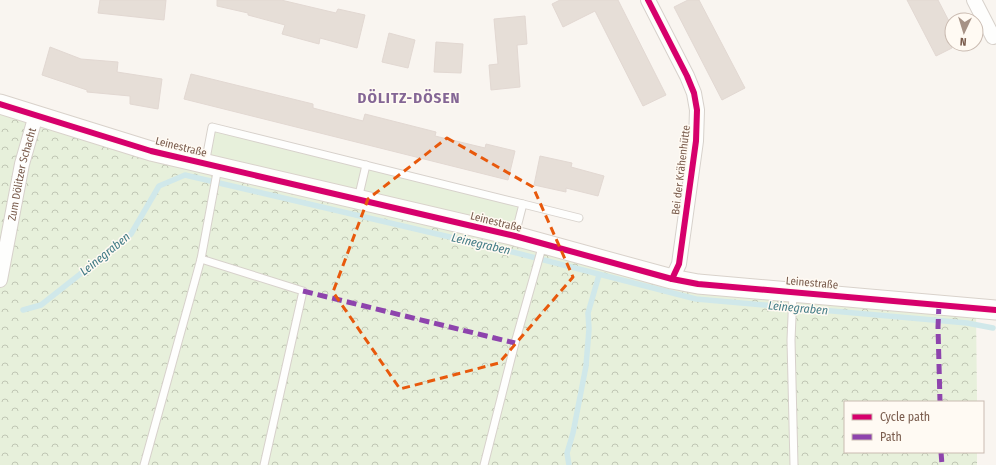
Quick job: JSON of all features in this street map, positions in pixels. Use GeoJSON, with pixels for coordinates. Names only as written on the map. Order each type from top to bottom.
{"type":"FeatureCollection","features":[{"type":"Feature","properties":{"kind":"main road","name":"Leinestraße"},"geometry":{"type":"LineString","coordinates":[[0,104],[214,169],[358,199],[514,236],[542,249],[672,279],[698,284],[792,296],[996,310]]}},
{"type":"Feature","properties":{"kind":"street","name":"Bei der Krähenhütte"},"geometry":{"type":"LineString","coordinates":[[648,0],[687,76],[694,93],[697,110],[696,141],[679,264],[672,279]]}},
{"type":"Feature","properties":{"kind":"street"},"geometry":{"type":"LineString","coordinates":[[974,0],[995,36]]}},
{"type":"Feature","properties":{"kind":"street","name":"Zum Dölitzer Schacht"},"geometry":{"type":"LineString","coordinates":[[0,280],[22,164],[36,115]]}},
{"type":"Feature","properties":{"kind":"lane","name":"Leinestraße"},"geometry":{"type":"LineString","coordinates":[[214,169],[212,127],[579,218]]}},
{"type":"Feature","properties":{"kind":"lane"},"geometry":{"type":"LineString","coordinates":[[358,199],[366,165]]}},
{"type":"Feature","properties":{"kind":"lane"},"geometry":{"type":"LineString","coordinates":[[144,465],[201,259],[214,188],[214,169]]}},
{"type":"Feature","properties":{"kind":"lane","name":"Leinestraße"},"geometry":{"type":"LineString","coordinates":[[514,236],[523,204]]}},
{"type":"Feature","properties":{"kind":"lane"},"geometry":{"type":"LineString","coordinates":[[484,465],[542,249]]}},
{"type":"Feature","properties":{"kind":"lane"},"geometry":{"type":"LineString","coordinates":[[201,259],[303,291],[264,465]]}},
{"type":"Feature","properties":{"kind":"lane"},"geometry":{"type":"LineString","coordinates":[[792,296],[794,465]]}},
{"type":"Feature","properties":{"kind":"highlighted area"},"geometry":{"type":"Polygon","coordinates":[[[447,138],[533,187],[573,277],[499,363],[400,389],[333,292],[368,199],[447,138]]]}},
{"type":"Feature","properties":{"kind":"green space"},"geometry":{"type":"Polygon","coordinates":[[[0,104],[673,279],[976,308],[977,401],[844,401],[844,453],[977,453],[977,465],[0,465],[0,104]]]}},
{"type":"Feature","properties":{"kind":"green space"},"geometry":{"type":"Polygon","coordinates":[[[212,127],[523,204],[515,236],[205,164],[212,127]]]}},
{"type":"Feature","properties":{"kind":"building"},"geometry":{"type":"Polygon","coordinates":[[[100,0],[166,0],[164,20],[98,13],[100,0]]]}},
{"type":"Feature","properties":{"kind":"building"},"geometry":{"type":"Polygon","coordinates":[[[217,0],[281,0],[336,13],[338,9],[365,15],[357,48],[320,38],[319,44],[282,34],[285,25],[248,15],[248,13],[217,6],[217,0]]]}},
{"type":"Feature","properties":{"kind":"building"},"geometry":{"type":"Polygon","coordinates":[[[560,0],[618,0],[666,95],[643,106],[595,11],[563,27],[552,4],[560,0]]]}},
{"type":"Feature","properties":{"kind":"building"},"geometry":{"type":"Polygon","coordinates":[[[688,0],[699,0],[745,88],[722,100],[674,7],[688,0]]]}},
{"type":"Feature","properties":{"kind":"building"},"geometry":{"type":"Polygon","coordinates":[[[907,0],[938,0],[944,12],[944,52],[936,56],[907,0]]]}},
{"type":"Feature","properties":{"kind":"building"},"geometry":{"type":"Polygon","coordinates":[[[525,16],[527,44],[517,45],[520,87],[491,90],[489,65],[498,64],[494,19],[525,16]]]}},
{"type":"Feature","properties":{"kind":"building"},"geometry":{"type":"Polygon","coordinates":[[[389,33],[415,40],[408,68],[382,62],[389,33]]]}},
{"type":"Feature","properties":{"kind":"building"},"geometry":{"type":"Polygon","coordinates":[[[436,42],[463,44],[461,73],[434,72],[436,42]]]}},
{"type":"Feature","properties":{"kind":"building"},"geometry":{"type":"Polygon","coordinates":[[[50,47],[81,59],[118,62],[117,72],[162,79],[158,109],[130,104],[130,96],[87,92],[87,90],[42,75],[50,47]]]}},
{"type":"Feature","properties":{"kind":"building"},"geometry":{"type":"Polygon","coordinates":[[[191,74],[313,104],[313,108],[363,121],[365,114],[436,132],[435,136],[485,148],[486,144],[515,151],[508,180],[184,99],[191,74]]]}},
{"type":"Feature","properties":{"kind":"building"},"geometry":{"type":"Polygon","coordinates":[[[540,156],[572,163],[571,167],[604,176],[598,196],[566,188],[566,192],[534,185],[540,156]]]}},
{"type":"Feature","properties":{"kind":"waterway","name":"Leinegraben"},"geometry":{"type":"LineString","coordinates":[[23,310],[41,305],[131,234],[159,186],[185,175],[501,249],[696,299],[967,323],[993,328]]}},
{"type":"Feature","properties":{"kind":"waterway"},"geometry":{"type":"LineString","coordinates":[[569,465],[567,453],[573,433],[586,366],[589,329],[588,313],[599,275]]}},
{"type":"Feature","properties":{"kind":"marked path"},"geometry":{"type":"LineString","coordinates":[[303,291],[515,343]]}},
{"type":"Feature","properties":{"kind":"marked path"},"geometry":{"type":"LineString","coordinates":[[939,304],[938,327],[940,401]]}},
{"type":"Feature","properties":{"kind":"marked path"},"geometry":{"type":"LineString","coordinates":[[941,453],[942,465]]}},
{"type":"Feature","properties":{"kind":"cycle path"},"geometry":{"type":"LineString","coordinates":[[648,0],[687,76],[694,93],[697,110],[696,141],[679,264],[672,279]]}},
{"type":"Feature","properties":{"kind":"cycle path"},"geometry":{"type":"LineString","coordinates":[[0,104],[151,151],[515,236],[672,279],[698,284],[996,310]]}},
{"type":"Feature","properties":{"kind":"district","name":"DÖLITZ-DÖSEN"},"geometry":{"type":"Point","coordinates":[409,98]}}]}
